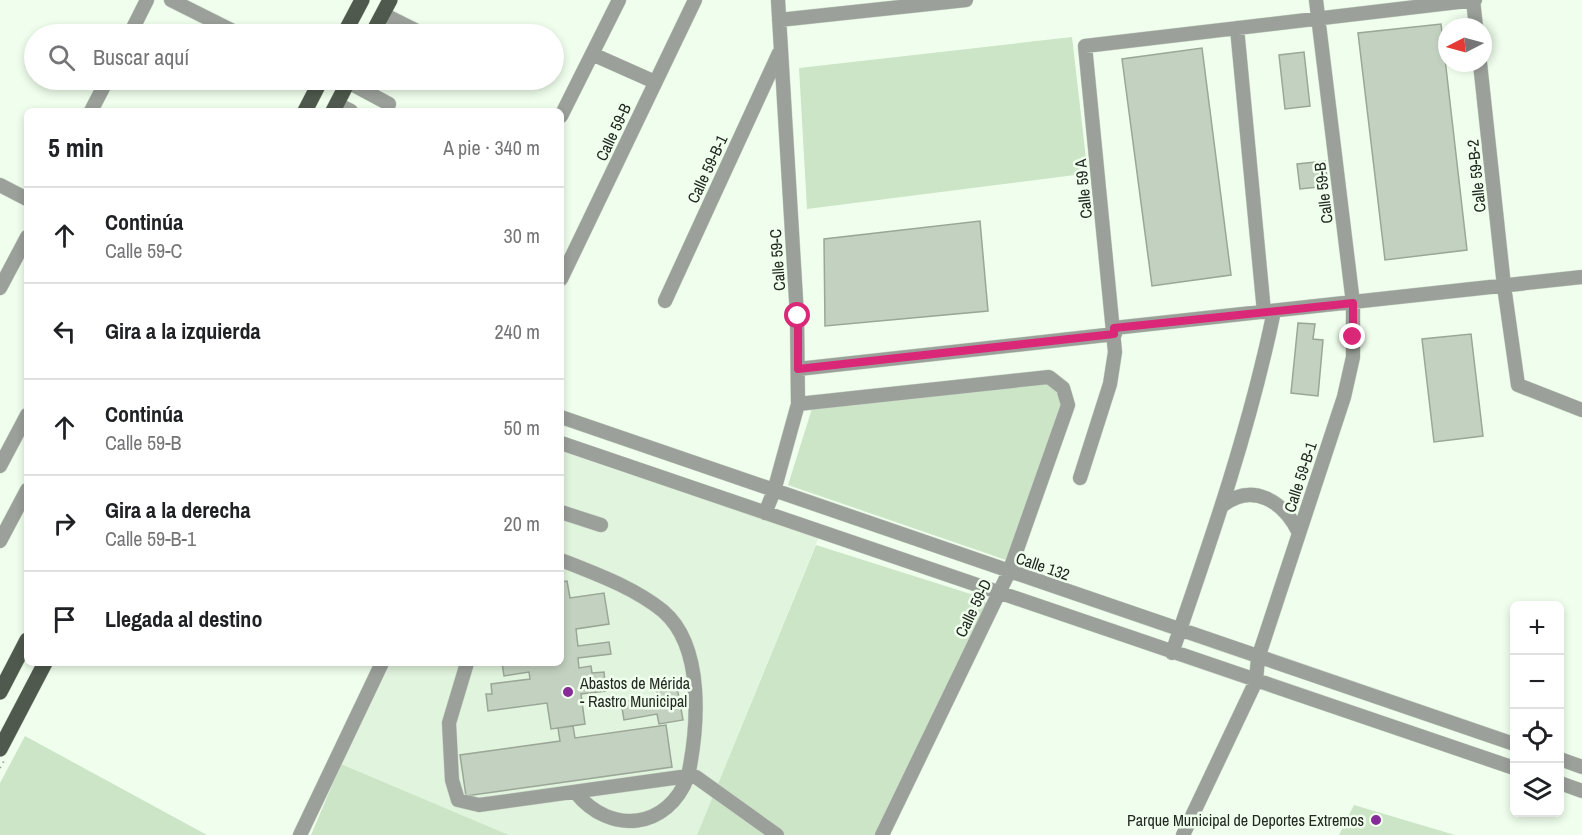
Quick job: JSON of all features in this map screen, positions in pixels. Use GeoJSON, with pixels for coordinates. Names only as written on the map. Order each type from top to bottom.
{"type":"FeatureCollection","features":[{"type":"Feature","properties":{"kind":"main road"},"geometry":{"type":"LineString","coordinates":[[349,24],[362,0]]}},
{"type":"Feature","properties":{"kind":"main road"},"geometry":{"type":"LineString","coordinates":[[378,24],[387,7]]}},
{"type":"Feature","properties":{"kind":"main road"},"geometry":{"type":"LineString","coordinates":[[307,108],[316,90]]}},
{"type":"Feature","properties":{"kind":"main road"},"geometry":{"type":"LineString","coordinates":[[340,108],[346,90]]}},
{"type":"Feature","properties":{"kind":"main road"},"geometry":{"type":"LineString","coordinates":[[0,692],[24,646]]}},
{"type":"Feature","properties":{"kind":"main road"},"geometry":{"type":"LineString","coordinates":[[0,749],[43,666]]}},
{"type":"Feature","properties":{"kind":"street"},"geometry":{"type":"LineString","coordinates":[[135,24],[147,0]]}},
{"type":"Feature","properties":{"kind":"street"},"geometry":{"type":"LineString","coordinates":[[171,0],[219,24]]}},
{"type":"Feature","properties":{"kind":"street"},"geometry":{"type":"LineString","coordinates":[[564,110],[620,0]]}},
{"type":"Feature","properties":{"kind":"street","name":"Calle 59-B"},"geometry":{"type":"LineString","coordinates":[[564,273],[695,0]]}},
{"type":"Feature","properties":{"kind":"street","name":"Calle 59-C"},"geometry":{"type":"LineString","coordinates":[[765,513],[774,491],[798,404],[798,316],[778,0]]}},
{"type":"Feature","properties":{"kind":"street"},"geometry":{"type":"LineString","coordinates":[[779,20],[918,3],[966,0]]}},
{"type":"Feature","properties":{"kind":"street","name":"Calle 59-B"},"geometry":{"type":"LineString","coordinates":[[1316,0],[1353,303]]}},
{"type":"Feature","properties":{"kind":"street"},"geometry":{"type":"LineString","coordinates":[[1172,653],[1222,506],[1261,370],[1269,311],[1237,28],[1474,0],[1475,18]]}},
{"type":"Feature","properties":{"kind":"street"},"geometry":{"type":"LineString","coordinates":[[387,7],[410,24]]}},
{"type":"Feature","properties":{"kind":"street","name":"Calle 59 A"},"geometry":{"type":"LineString","coordinates":[[1080,478],[1110,384],[1115,352],[1085,46],[1237,28]]}},
{"type":"Feature","properties":{"kind":"street","name":"Calle 59-B-1"},"geometry":{"type":"LineString","coordinates":[[665,301],[780,51]]}},
{"type":"Feature","properties":{"kind":"street"},"geometry":{"type":"LineString","coordinates":[[592,54],[655,82]]}},
{"type":"Feature","properties":{"kind":"street","name":"Calle 59-B-2"},"geometry":{"type":"LineString","coordinates":[[1481,72],[1504,286],[1518,385],[1582,410]]}},
{"type":"Feature","properties":{"kind":"street"},"geometry":{"type":"LineString","coordinates":[[93,108],[102,90]]}},
{"type":"Feature","properties":{"kind":"street"},"geometry":{"type":"LineString","coordinates":[[365,90],[389,104],[387,108]]}},
{"type":"Feature","properties":{"kind":"street"},"geometry":{"type":"LineString","coordinates":[[0,185],[24,197]]}},
{"type":"Feature","properties":{"kind":"street"},"geometry":{"type":"LineString","coordinates":[[0,288],[24,243]]}},
{"type":"Feature","properties":{"kind":"street"},"geometry":{"type":"LineString","coordinates":[[798,369],[1269,311],[1582,277]]}},
{"type":"Feature","properties":{"kind":"street","name":"Calle 59-B-1"},"geometry":{"type":"LineString","coordinates":[[1256,681],[1258,657],[1349,376],[1353,337],[1353,303]]}},
{"type":"Feature","properties":{"kind":"street","name":"Calle 59-D"},"geometry":{"type":"LineString","coordinates":[[798,404],[1049,377],[1063,388],[1068,405],[1009,572],[882,835]]}},
{"type":"Feature","properties":{"kind":"street","name":"Calle 132"},"geometry":{"type":"LineString","coordinates":[[564,418],[1510,742]]}},
{"type":"Feature","properties":{"kind":"street"},"geometry":{"type":"LineString","coordinates":[[0,466],[24,421]]}},
{"type":"Feature","properties":{"kind":"street"},"geometry":{"type":"LineString","coordinates":[[564,444],[1510,766]]}},
{"type":"Feature","properties":{"kind":"street"},"geometry":{"type":"LineString","coordinates":[[1222,506],[1233,498],[1249,495],[1265,497],[1280,506],[1292,518],[1299,533]]}},
{"type":"Feature","properties":{"kind":"street"},"geometry":{"type":"LineString","coordinates":[[0,541],[24,496]]}},
{"type":"Feature","properties":{"kind":"street"},"geometry":{"type":"LineString","coordinates":[[564,513],[601,525]]}},
{"type":"Feature","properties":{"kind":"street"},"geometry":{"type":"LineString","coordinates":[[564,561],[619,584],[665,613],[678,628],[694,675],[694,734],[688,776],[682,793],[666,810],[648,820],[623,825],[600,817],[583,803],[576,793]]}},
{"type":"Feature","properties":{"kind":"street"},"geometry":{"type":"LineString","coordinates":[[300,835],[381,666]]}},
{"type":"Feature","properties":{"kind":"street"},"geometry":{"type":"LineString","coordinates":[[466,666],[449,723],[452,780],[458,800],[479,805],[688,776],[696,777],[777,835]]}},
{"type":"Feature","properties":{"kind":"street"},"geometry":{"type":"LineString","coordinates":[[1183,835],[1256,681]]}},
{"type":"Feature","properties":{"kind":"street"},"geometry":{"type":"LineString","coordinates":[[1564,760],[1582,767]]}},
{"type":"Feature","properties":{"kind":"street"},"geometry":{"type":"LineString","coordinates":[[1564,784],[1582,791]]}},
{"type":"Feature","properties":{"kind":"shaded area"},"geometry":{"type":"Polygon","coordinates":[[[1072,37],[1087,167],[1083,174],[807,209],[799,68],[1072,37]]]}},
{"type":"Feature","properties":{"kind":"shaded area"},"geometry":{"type":"Polygon","coordinates":[[[1049,377],[1068,405],[1006,560],[788,485],[814,402],[1049,377]]]}},
{"type":"Feature","properties":{"kind":"shaded area","name":"Abastos de Mérida - Rastro Municipal"},"geometry":{"type":"Polygon","coordinates":[[[564,449],[820,534],[697,835],[509,835],[341,764],[390,666],[564,666],[564,449]]]}},
{"type":"Feature","properties":{"kind":"shaded area"},"geometry":{"type":"Polygon","coordinates":[[[816,545],[977,596],[986,603],[986,611],[881,835],[697,835],[816,545]]]}},
{"type":"Feature","properties":{"kind":"shaded area"},"geometry":{"type":"Polygon","coordinates":[[[25,736],[207,835],[0,835],[0,783],[25,736]]]}},
{"type":"Feature","properties":{"kind":"shaded area"},"geometry":{"type":"Polygon","coordinates":[[[341,764],[509,835],[311,835],[341,764]]]}},
{"type":"Feature","properties":{"kind":"shaded area","name":"Parque Municipal de Deportes Extremos"},"geometry":{"type":"Polygon","coordinates":[[[1354,805],[1455,835],[1339,835],[1354,805]]]}},
{"type":"Feature","properties":{"kind":"building"},"geometry":{"type":"Polygon","coordinates":[[[1438,24],[1438,72],[1447,72],[1467,250],[1385,260],[1358,33],[1438,24]]]}},
{"type":"Feature","properties":{"kind":"building"},"geometry":{"type":"Polygon","coordinates":[[[1202,48],[1231,275],[1152,286],[1122,59],[1202,48]]]}},
{"type":"Feature","properties":{"kind":"building"},"geometry":{"type":"Polygon","coordinates":[[[1304,52],[1310,106],[1285,109],[1279,55],[1304,52]]]}},
{"type":"Feature","properties":{"kind":"building"},"geometry":{"type":"Polygon","coordinates":[[[1325,161],[1328,186],[1300,189],[1297,164],[1325,161]]]}},
{"type":"Feature","properties":{"kind":"building"},"geometry":{"type":"Polygon","coordinates":[[[980,221],[988,311],[825,326],[824,239],[980,221]]]}},
{"type":"Feature","properties":{"kind":"building"},"geometry":{"type":"Polygon","coordinates":[[[1298,323],[1315,324],[1313,339],[1323,340],[1318,396],[1291,393],[1298,323]]]}},
{"type":"Feature","properties":{"kind":"building"},"geometry":{"type":"Polygon","coordinates":[[[1471,334],[1483,436],[1434,442],[1422,339],[1471,334]]]}},
{"type":"Feature","properties":{"kind":"building"},"geometry":{"type":"Polygon","coordinates":[[[567,581],[570,598],[604,593],[609,624],[576,629],[578,646],[609,642],[611,654],[578,658],[579,668],[591,666],[592,673],[604,672],[606,691],[581,694],[585,724],[551,729],[547,703],[488,711],[486,694],[492,694],[491,684],[530,679],[529,672],[504,676],[502,666],[564,666],[564,582],[567,581]]]}},
{"type":"Feature","properties":{"kind":"building"},"geometry":{"type":"Polygon","coordinates":[[[677,687],[683,720],[659,724],[657,714],[624,720],[621,702],[657,696],[657,690],[677,687]]]}},
{"type":"Feature","properties":{"kind":"building"},"geometry":{"type":"Polygon","coordinates":[[[666,725],[672,767],[466,796],[460,755],[560,741],[558,728],[573,726],[575,738],[666,725]]]}},
{"type":"Feature","properties":{"kind":"place","name":"Abastos de Mérida - Rastro Municipal"},"geometry":{"type":"Point","coordinates":[568,692]}},
{"type":"Feature","properties":{"kind":"place","name":"Parque Municipal de Deportes Extremos"},"geometry":{"type":"Point","coordinates":[1376,820]}},
{"type":"Feature","properties":{"kind":"route"},"geometry":{"type":"LineString","coordinates":[[798,316],[798,369],[1114,334],[1114,328],[1353,303],[1353,337]]}}]}
